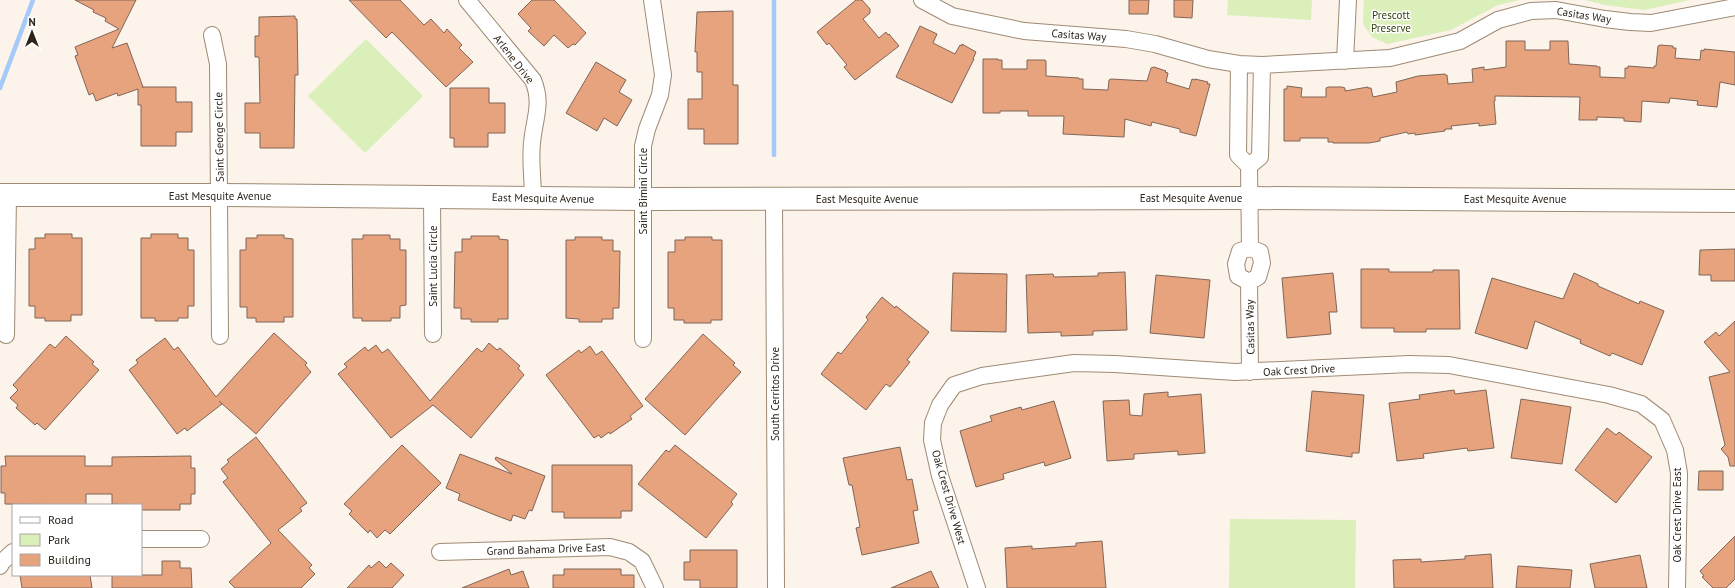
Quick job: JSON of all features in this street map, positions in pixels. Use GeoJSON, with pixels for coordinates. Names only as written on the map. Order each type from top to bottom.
{"type":"FeatureCollection","features":[{"type":"Feature","properties":{"kind":"street","name":"Arlene Drive"},"geometry":{"type":"LineString","coordinates":[[467,0],[533,80],[538,92],[538,104],[532,144],[534,199]]}},
{"type":"Feature","properties":{"kind":"street","name":"Saint Bimini Circle"},"geometry":{"type":"LineString","coordinates":[[644,339],[642,199],[643,146],[647,129],[660,95],[663,75],[652,0]]}},
{"type":"Feature","properties":{"kind":"street","name":"Casitas Way"},"geometry":{"type":"LineString","coordinates":[[922,0],[952,16],[1024,31],[1126,39],[1155,44],[1208,59],[1239,64],[1262,65],[1390,58],[1460,42],[1498,20],[1531,11],[1556,10],[1630,22],[1652,23],[1735,7]]}},
{"type":"Feature","properties":{"kind":"street"},"geometry":{"type":"LineString","coordinates":[[1345,61],[1348,0]]}},
{"type":"Feature","properties":{"kind":"street","name":"Saint George Circle"},"geometry":{"type":"LineString","coordinates":[[212,35],[218,64],[220,336]]}},
{"type":"Feature","properties":{"kind":"street"},"geometry":{"type":"LineString","coordinates":[[1239,64],[1238,155],[1249,166],[1250,248]]}},
{"type":"Feature","properties":{"kind":"street"},"geometry":{"type":"LineString","coordinates":[[1249,166],[1260,157],[1262,65]]}},
{"type":"Feature","properties":{"kind":"street","name":"East Mesquite Avenue"},"geometry":{"type":"LineString","coordinates":[[4,195],[220,195],[534,199],[1250,198],[1735,201]]}},
{"type":"Feature","properties":{"kind":"street"},"geometry":{"type":"LineString","coordinates":[[4,195],[6,335]]}},
{"type":"Feature","properties":{"kind":"street","name":"Saint Lucia Circle"},"geometry":{"type":"LineString","coordinates":[[432,197],[433,334]]}},
{"type":"Feature","properties":{"kind":"street","name":"South Cerritos Drive"},"geometry":{"type":"LineString","coordinates":[[774,199],[776,588]]}},
{"type":"Feature","properties":{"kind":"street"},"geometry":{"type":"LineString","coordinates":[[1250,248],[1260,252],[1262,263],[1258,277],[1249,282],[1238,276],[1236,264],[1240,251],[1250,248]]}},
{"type":"Feature","properties":{"kind":"street","name":"Casitas Way"},"geometry":{"type":"LineString","coordinates":[[1249,282],[1250,372]]}},
{"type":"Feature","properties":{"kind":"street","name":"Oak Crest Drive"},"geometry":{"type":"LineString","coordinates":[[940,405],[954,385],[982,376],[1074,363],[1250,372],[1409,364],[1449,365],[1609,395],[1641,404],[1662,420]]}},
{"type":"Feature","properties":{"kind":"street","name":"Oak Crest Drive West"},"geometry":{"type":"LineString","coordinates":[[940,405],[933,422],[932,440],[940,476],[977,588]]}},
{"type":"Feature","properties":{"kind":"street","name":"Oak Crest Drive East"},"geometry":{"type":"LineString","coordinates":[[1662,420],[1675,450],[1678,473],[1677,588]]}},
{"type":"Feature","properties":{"kind":"street"},"geometry":{"type":"LineString","coordinates":[[142,539],[201,539]]}},
{"type":"Feature","properties":{"kind":"street","name":"Grand Bahama Drive East"},"geometry":{"type":"LineString","coordinates":[[440,552],[610,547],[630,552],[642,561],[654,588]]}},
{"type":"Feature","properties":{"kind":"street"},"geometry":{"type":"LineString","coordinates":[[0,566],[2,562],[12,553]]}},
{"type":"Feature","properties":{"kind":"green space"},"geometry":{"type":"Polygon","coordinates":[[[1228,0],[1312,0],[1311,20],[1227,15],[1228,0]]]}},
{"type":"Feature","properties":{"kind":"green space","name":"Prescott Preserve"},"geometry":{"type":"Polygon","coordinates":[[[1364,0],[1520,0],[1498,5],[1451,30],[1387,44],[1372,37],[1363,24],[1364,0]]]}},
{"type":"Feature","properties":{"kind":"green space"},"geometry":{"type":"Polygon","coordinates":[[[1585,0],[1690,0],[1644,10],[1605,5],[1585,0]]]}},
{"type":"Feature","properties":{"kind":"green space"},"geometry":{"type":"Polygon","coordinates":[[[366,39],[423,96],[365,153],[308,96],[366,39]]]}},
{"type":"Feature","properties":{"kind":"green space"},"geometry":{"type":"Polygon","coordinates":[[[1230,519],[1356,520],[1355,588],[1229,588],[1230,519]]]}},
{"type":"Feature","properties":{"kind":"building"},"geometry":{"type":"Polygon","coordinates":[[[75,0],[136,0],[112,48],[127,43],[143,87],[176,87],[176,102],[192,102],[192,132],[176,132],[176,146],[141,146],[141,105],[138,105],[138,89],[118,96],[117,93],[96,101],[93,93],[89,95],[75,56],[78,55],[75,47],[119,29],[105,21],[106,18],[93,12],[94,10],[75,0]]]}},
{"type":"Feature","properties":{"kind":"building"},"geometry":{"type":"Polygon","coordinates":[[[349,0],[400,0],[424,25],[431,19],[444,33],[447,29],[462,45],[459,48],[473,62],[446,87],[392,32],[386,38],[349,0]]]}},
{"type":"Feature","properties":{"kind":"building"},"geometry":{"type":"Polygon","coordinates":[[[532,0],[554,0],[586,33],[575,45],[573,44],[568,48],[554,35],[544,46],[528,31],[531,28],[518,14],[532,0]]]}},
{"type":"Feature","properties":{"kind":"building"},"geometry":{"type":"Polygon","coordinates":[[[856,0],[862,0],[870,9],[870,13],[863,19],[879,38],[886,32],[899,46],[855,80],[844,67],[847,65],[829,43],[827,45],[817,32],[856,0]]]}},
{"type":"Feature","properties":{"kind":"building"},"geometry":{"type":"Polygon","coordinates":[[[1129,0],[1149,0],[1148,14],[1129,14],[1129,0]]]}},
{"type":"Feature","properties":{"kind":"building"},"geometry":{"type":"Polygon","coordinates":[[[1174,0],[1193,0],[1192,18],[1174,17],[1174,0]]]}},
{"type":"Feature","properties":{"kind":"building"},"geometry":{"type":"Polygon","coordinates":[[[733,11],[733,85],[738,85],[738,144],[704,144],[704,129],[688,129],[688,99],[702,99],[702,72],[697,72],[697,52],[695,52],[697,12],[733,11]]]}},
{"type":"Feature","properties":{"kind":"building"},"geometry":{"type":"Polygon","coordinates":[[[295,16],[295,19],[297,19],[298,75],[295,75],[294,148],[260,148],[260,133],[245,133],[245,103],[260,103],[259,57],[255,57],[255,36],[259,36],[259,17],[295,16]]]}},
{"type":"Feature","properties":{"kind":"building"},"geometry":{"type":"Polygon","coordinates":[[[920,26],[937,34],[933,43],[955,54],[962,44],[976,52],[952,103],[896,77],[920,26]]]}},
{"type":"Feature","properties":{"kind":"building"},"geometry":{"type":"Polygon","coordinates":[[[1506,41],[1525,41],[1525,50],[1550,50],[1550,41],[1568,41],[1569,64],[1600,67],[1600,77],[1625,78],[1625,68],[1628,68],[1628,66],[1654,68],[1654,66],[1656,66],[1658,46],[1660,45],[1673,46],[1673,48],[1676,48],[1675,58],[1700,60],[1701,50],[1704,51],[1704,49],[1735,52],[1735,85],[1720,82],[1717,107],[1697,105],[1698,101],[1670,98],[1669,103],[1642,101],[1641,122],[1624,121],[1624,118],[1597,117],[1597,120],[1579,120],[1580,97],[1495,96],[1496,124],[1479,126],[1479,123],[1451,126],[1452,129],[1445,129],[1445,131],[1415,135],[1415,133],[1408,134],[1407,132],[1380,138],[1380,141],[1369,143],[1333,143],[1328,142],[1328,138],[1300,138],[1300,141],[1284,141],[1284,89],[1287,89],[1287,86],[1302,88],[1301,97],[1326,97],[1326,88],[1329,87],[1342,87],[1345,88],[1345,91],[1368,87],[1371,88],[1373,97],[1397,92],[1396,82],[1418,76],[1445,74],[1447,75],[1448,84],[1473,82],[1472,69],[1484,67],[1484,70],[1506,67],[1506,41]]]}},
{"type":"Feature","properties":{"kind":"building"},"geometry":{"type":"Polygon","coordinates":[[[983,59],[1002,60],[1002,69],[1027,69],[1027,60],[1045,60],[1046,76],[1083,79],[1083,89],[1108,90],[1109,80],[1111,79],[1147,81],[1151,68],[1154,67],[1168,73],[1166,82],[1189,89],[1192,79],[1208,82],[1207,84],[1210,84],[1196,136],[1180,132],[1180,129],[1152,122],[1151,126],[1125,119],[1124,137],[1063,134],[1064,116],[1028,116],[1028,111],[1000,111],[1000,113],[983,113],[983,59]]]}},
{"type":"Feature","properties":{"kind":"building"},"geometry":{"type":"Polygon","coordinates":[[[596,62],[626,80],[619,92],[632,100],[617,126],[604,118],[597,131],[566,113],[596,62]]]}},
{"type":"Feature","properties":{"kind":"building"},"geometry":{"type":"Polygon","coordinates":[[[450,88],[489,88],[489,103],[505,103],[505,133],[488,133],[488,147],[454,147],[454,138],[450,138],[450,88]]]}},
{"type":"Feature","properties":{"kind":"building"},"geometry":{"type":"Polygon","coordinates":[[[45,234],[72,234],[72,238],[82,238],[82,315],[71,315],[71,321],[45,321],[45,318],[35,318],[35,306],[29,306],[29,249],[35,249],[35,238],[45,238],[45,234]]]}},
{"type":"Feature","properties":{"kind":"building"},"geometry":{"type":"Polygon","coordinates":[[[151,234],[178,234],[178,238],[188,238],[188,250],[194,250],[194,306],[188,306],[188,318],[178,318],[178,321],[155,321],[155,318],[141,318],[141,238],[151,238],[151,234]]]}},
{"type":"Feature","properties":{"kind":"building"},"geometry":{"type":"Polygon","coordinates":[[[257,235],[284,235],[284,238],[293,239],[293,317],[284,317],[284,322],[256,322],[256,318],[247,318],[247,307],[240,307],[240,250],[246,250],[246,238],[257,238],[257,235]]]}},
{"type":"Feature","properties":{"kind":"building"},"geometry":{"type":"Polygon","coordinates":[[[363,235],[390,235],[390,239],[400,239],[400,250],[406,250],[406,305],[400,306],[400,318],[391,318],[391,321],[362,321],[362,318],[353,318],[352,239],[363,239],[363,235]]]}},
{"type":"Feature","properties":{"kind":"building"},"geometry":{"type":"Polygon","coordinates":[[[471,236],[499,236],[499,239],[508,240],[508,319],[498,319],[498,322],[471,322],[471,319],[461,319],[461,308],[454,308],[455,252],[462,252],[462,239],[471,239],[471,236]]]}},
{"type":"Feature","properties":{"kind":"building"},"geometry":{"type":"Polygon","coordinates":[[[575,237],[602,237],[602,240],[613,240],[613,251],[620,251],[619,308],[613,308],[613,319],[602,319],[602,322],[579,322],[579,319],[566,318],[566,240],[575,240],[575,237]]]}},
{"type":"Feature","properties":{"kind":"building"},"geometry":{"type":"Polygon","coordinates":[[[685,237],[712,237],[712,240],[722,240],[722,320],[711,320],[711,323],[684,323],[684,320],[674,320],[674,308],[668,308],[668,252],[675,252],[675,240],[685,240],[685,237]]]}},
{"type":"Feature","properties":{"kind":"building"},"geometry":{"type":"Polygon","coordinates":[[[1735,249],[1735,281],[1711,281],[1711,275],[1699,275],[1700,250],[1735,249]]]}},
{"type":"Feature","properties":{"kind":"building"},"geometry":{"type":"Polygon","coordinates":[[[1361,269],[1389,269],[1389,272],[1433,272],[1433,270],[1459,270],[1460,329],[1426,329],[1426,332],[1394,332],[1394,328],[1361,328],[1361,269]]]}},
{"type":"Feature","properties":{"kind":"building"},"geometry":{"type":"Polygon","coordinates":[[[1125,272],[1127,330],[1093,331],[1093,335],[1061,336],[1061,332],[1028,333],[1026,275],[1053,274],[1054,277],[1098,276],[1098,273],[1125,272]]]}},
{"type":"Feature","properties":{"kind":"building"},"geometry":{"type":"Polygon","coordinates":[[[953,273],[1007,274],[1006,332],[951,331],[953,273]]]}},
{"type":"Feature","properties":{"kind":"building"},"geometry":{"type":"Polygon","coordinates":[[[1333,273],[1337,312],[1329,312],[1331,334],[1287,338],[1282,278],[1333,273]]]}},
{"type":"Feature","properties":{"kind":"building"},"geometry":{"type":"Polygon","coordinates":[[[1574,273],[1598,284],[1598,286],[1639,304],[1640,301],[1664,311],[1642,365],[1612,353],[1610,356],[1580,343],[1581,340],[1535,321],[1527,349],[1475,333],[1492,278],[1563,299],[1574,273]]]}},
{"type":"Feature","properties":{"kind":"building"},"geometry":{"type":"Polygon","coordinates":[[[1156,275],[1210,280],[1204,338],[1150,333],[1156,275]]]}},
{"type":"Feature","properties":{"kind":"building"},"geometry":{"type":"Polygon","coordinates":[[[882,297],[929,332],[907,360],[910,362],[890,387],[886,384],[866,410],[821,374],[838,352],[841,354],[868,320],[866,317],[882,297]]]}},
{"type":"Feature","properties":{"kind":"building"},"geometry":{"type":"Polygon","coordinates":[[[1735,321],[1735,466],[1730,466],[1728,457],[1721,449],[1725,445],[1709,377],[1730,372],[1704,342],[1716,332],[1719,336],[1735,321]]]}},
{"type":"Feature","properties":{"kind":"building"},"geometry":{"type":"Polygon","coordinates":[[[274,333],[307,363],[305,365],[311,372],[256,434],[219,401],[222,404],[187,431],[185,428],[177,434],[129,370],[138,363],[136,360],[165,338],[174,350],[178,347],[216,397],[274,333]]]}},
{"type":"Feature","properties":{"kind":"building"},"geometry":{"type":"Polygon","coordinates":[[[703,334],[735,363],[733,365],[741,372],[685,435],[645,399],[703,334]]]}},
{"type":"Feature","properties":{"kind":"building"},"geometry":{"type":"Polygon","coordinates":[[[66,336],[94,362],[92,364],[99,370],[45,430],[37,423],[35,425],[16,408],[18,405],[10,398],[18,390],[13,385],[50,344],[55,348],[66,336]]]}},
{"type":"Feature","properties":{"kind":"building"},"geometry":{"type":"Polygon","coordinates":[[[489,343],[497,350],[500,348],[520,366],[518,368],[524,375],[471,438],[433,405],[391,438],[338,374],[347,367],[344,364],[365,347],[368,351],[376,345],[382,353],[388,349],[430,401],[477,348],[482,352],[489,343]]]}},
{"type":"Feature","properties":{"kind":"building"},"geometry":{"type":"Polygon","coordinates":[[[590,346],[596,355],[602,351],[643,406],[630,416],[632,419],[610,434],[609,432],[601,438],[599,435],[594,438],[546,375],[579,350],[581,353],[590,346]]]}},
{"type":"Feature","properties":{"kind":"building"},"geometry":{"type":"Polygon","coordinates":[[[1454,390],[1455,394],[1486,390],[1494,448],[1468,451],[1467,448],[1423,454],[1424,458],[1397,461],[1389,403],[1420,399],[1419,395],[1454,390]]]}},
{"type":"Feature","properties":{"kind":"building"},"geometry":{"type":"Polygon","coordinates":[[[1312,391],[1364,395],[1359,453],[1352,453],[1352,457],[1306,451],[1312,391]]]}},
{"type":"Feature","properties":{"kind":"building"},"geometry":{"type":"Polygon","coordinates":[[[1168,392],[1168,397],[1201,394],[1205,453],[1178,455],[1178,451],[1134,454],[1134,459],[1107,461],[1103,401],[1129,400],[1130,415],[1142,416],[1144,394],[1168,392]]]}},
{"type":"Feature","properties":{"kind":"building"},"geometry":{"type":"Polygon","coordinates":[[[1521,399],[1571,407],[1562,464],[1511,458],[1521,399]]]}},
{"type":"Feature","properties":{"kind":"building"},"geometry":{"type":"Polygon","coordinates":[[[1054,401],[1071,458],[1045,466],[1044,462],[1003,474],[1004,479],[976,487],[960,431],[992,421],[990,416],[1021,407],[1022,410],[1054,401]]]}},
{"type":"Feature","properties":{"kind":"building"},"geometry":{"type":"Polygon","coordinates":[[[1607,428],[1616,435],[1619,432],[1652,457],[1616,503],[1575,470],[1607,428]]]}},
{"type":"Feature","properties":{"kind":"building"},"geometry":{"type":"Polygon","coordinates":[[[256,437],[307,503],[300,508],[302,511],[278,530],[312,565],[309,568],[315,574],[301,588],[235,588],[229,582],[271,543],[223,482],[228,478],[221,469],[229,462],[227,460],[256,437]]]}},
{"type":"Feature","properties":{"kind":"building"},"geometry":{"type":"Polygon","coordinates":[[[402,445],[441,483],[390,534],[385,530],[377,538],[370,530],[368,533],[349,514],[352,511],[344,504],[402,445]]]}},
{"type":"Feature","properties":{"kind":"building"},"geometry":{"type":"Polygon","coordinates":[[[675,445],[737,494],[731,502],[733,504],[706,538],[638,484],[666,450],[669,452],[675,445]]]}},
{"type":"Feature","properties":{"kind":"building"},"geometry":{"type":"Polygon","coordinates":[[[900,447],[907,480],[912,479],[918,510],[913,511],[919,543],[862,555],[856,528],[860,527],[852,485],[849,485],[843,458],[900,447]]]}},
{"type":"Feature","properties":{"kind":"building"},"geometry":{"type":"Polygon","coordinates":[[[460,454],[512,474],[495,459],[496,457],[545,476],[532,511],[529,510],[525,519],[513,515],[511,521],[495,515],[458,500],[460,494],[446,488],[460,454]]]}},
{"type":"Feature","properties":{"kind":"building"},"geometry":{"type":"Polygon","coordinates":[[[5,456],[85,456],[85,466],[112,466],[112,457],[191,456],[191,468],[195,468],[195,494],[191,494],[191,504],[180,504],[180,510],[142,510],[142,504],[112,504],[112,494],[86,494],[86,504],[5,504],[5,493],[1,493],[1,466],[6,466],[5,456]]]}},
{"type":"Feature","properties":{"kind":"building"},"geometry":{"type":"Polygon","coordinates":[[[552,465],[632,465],[632,511],[621,511],[621,518],[564,518],[564,512],[552,512],[552,465]]]}},
{"type":"Feature","properties":{"kind":"building"},"geometry":{"type":"Polygon","coordinates":[[[1699,471],[1723,471],[1723,490],[1698,490],[1699,471]]]}},
{"type":"Feature","properties":{"kind":"building"},"geometry":{"type":"Polygon","coordinates":[[[1735,536],[1735,579],[1726,588],[1713,588],[1702,577],[1704,576],[1700,571],[1735,536]]]}},
{"type":"Feature","properties":{"kind":"building"},"geometry":{"type":"Polygon","coordinates":[[[1102,541],[1106,588],[1007,588],[1005,548],[1032,546],[1032,549],[1076,546],[1076,543],[1102,541]]]}},
{"type":"Feature","properties":{"kind":"building"},"geometry":{"type":"Polygon","coordinates":[[[690,550],[737,550],[737,588],[700,588],[700,580],[684,580],[684,562],[690,562],[690,550]]]}},
{"type":"Feature","properties":{"kind":"building"},"geometry":{"type":"Polygon","coordinates":[[[1491,554],[1493,588],[1394,588],[1393,560],[1421,559],[1421,562],[1465,559],[1465,556],[1491,554]]]}},
{"type":"Feature","properties":{"kind":"building"},"geometry":{"type":"Polygon","coordinates":[[[1640,555],[1647,588],[1595,588],[1590,564],[1640,555]]]}},
{"type":"Feature","properties":{"kind":"building"},"geometry":{"type":"Polygon","coordinates":[[[162,561],[180,561],[180,568],[191,568],[192,588],[112,588],[112,576],[162,575],[162,561]]]}},
{"type":"Feature","properties":{"kind":"building"},"geometry":{"type":"Polygon","coordinates":[[[379,561],[386,568],[391,563],[404,575],[392,588],[347,588],[369,565],[371,568],[379,561]]]}},
{"type":"Feature","properties":{"kind":"building"},"geometry":{"type":"Polygon","coordinates":[[[1518,566],[1572,570],[1570,588],[1516,588],[1518,566]]]}},
{"type":"Feature","properties":{"kind":"building"},"geometry":{"type":"Polygon","coordinates":[[[509,569],[511,575],[523,571],[529,588],[462,588],[509,569]]]}},
{"type":"Feature","properties":{"kind":"building"},"geometry":{"type":"Polygon","coordinates":[[[564,569],[621,569],[621,575],[634,575],[634,588],[553,588],[553,575],[564,575],[564,569]]]}},
{"type":"Feature","properties":{"kind":"building"},"geometry":{"type":"Polygon","coordinates":[[[931,571],[939,588],[891,588],[931,571]]]}},
{"type":"Feature","properties":{"kind":"building"},"geometry":{"type":"Polygon","coordinates":[[[20,576],[90,576],[92,588],[22,588],[20,576]]]}},
{"type":"Feature","properties":{"kind":"waterway"},"geometry":{"type":"LineString","coordinates":[[0,88],[33,0]]}},
{"type":"Feature","properties":{"kind":"waterway"},"geometry":{"type":"LineString","coordinates":[[774,0],[774,155]]}}]}
